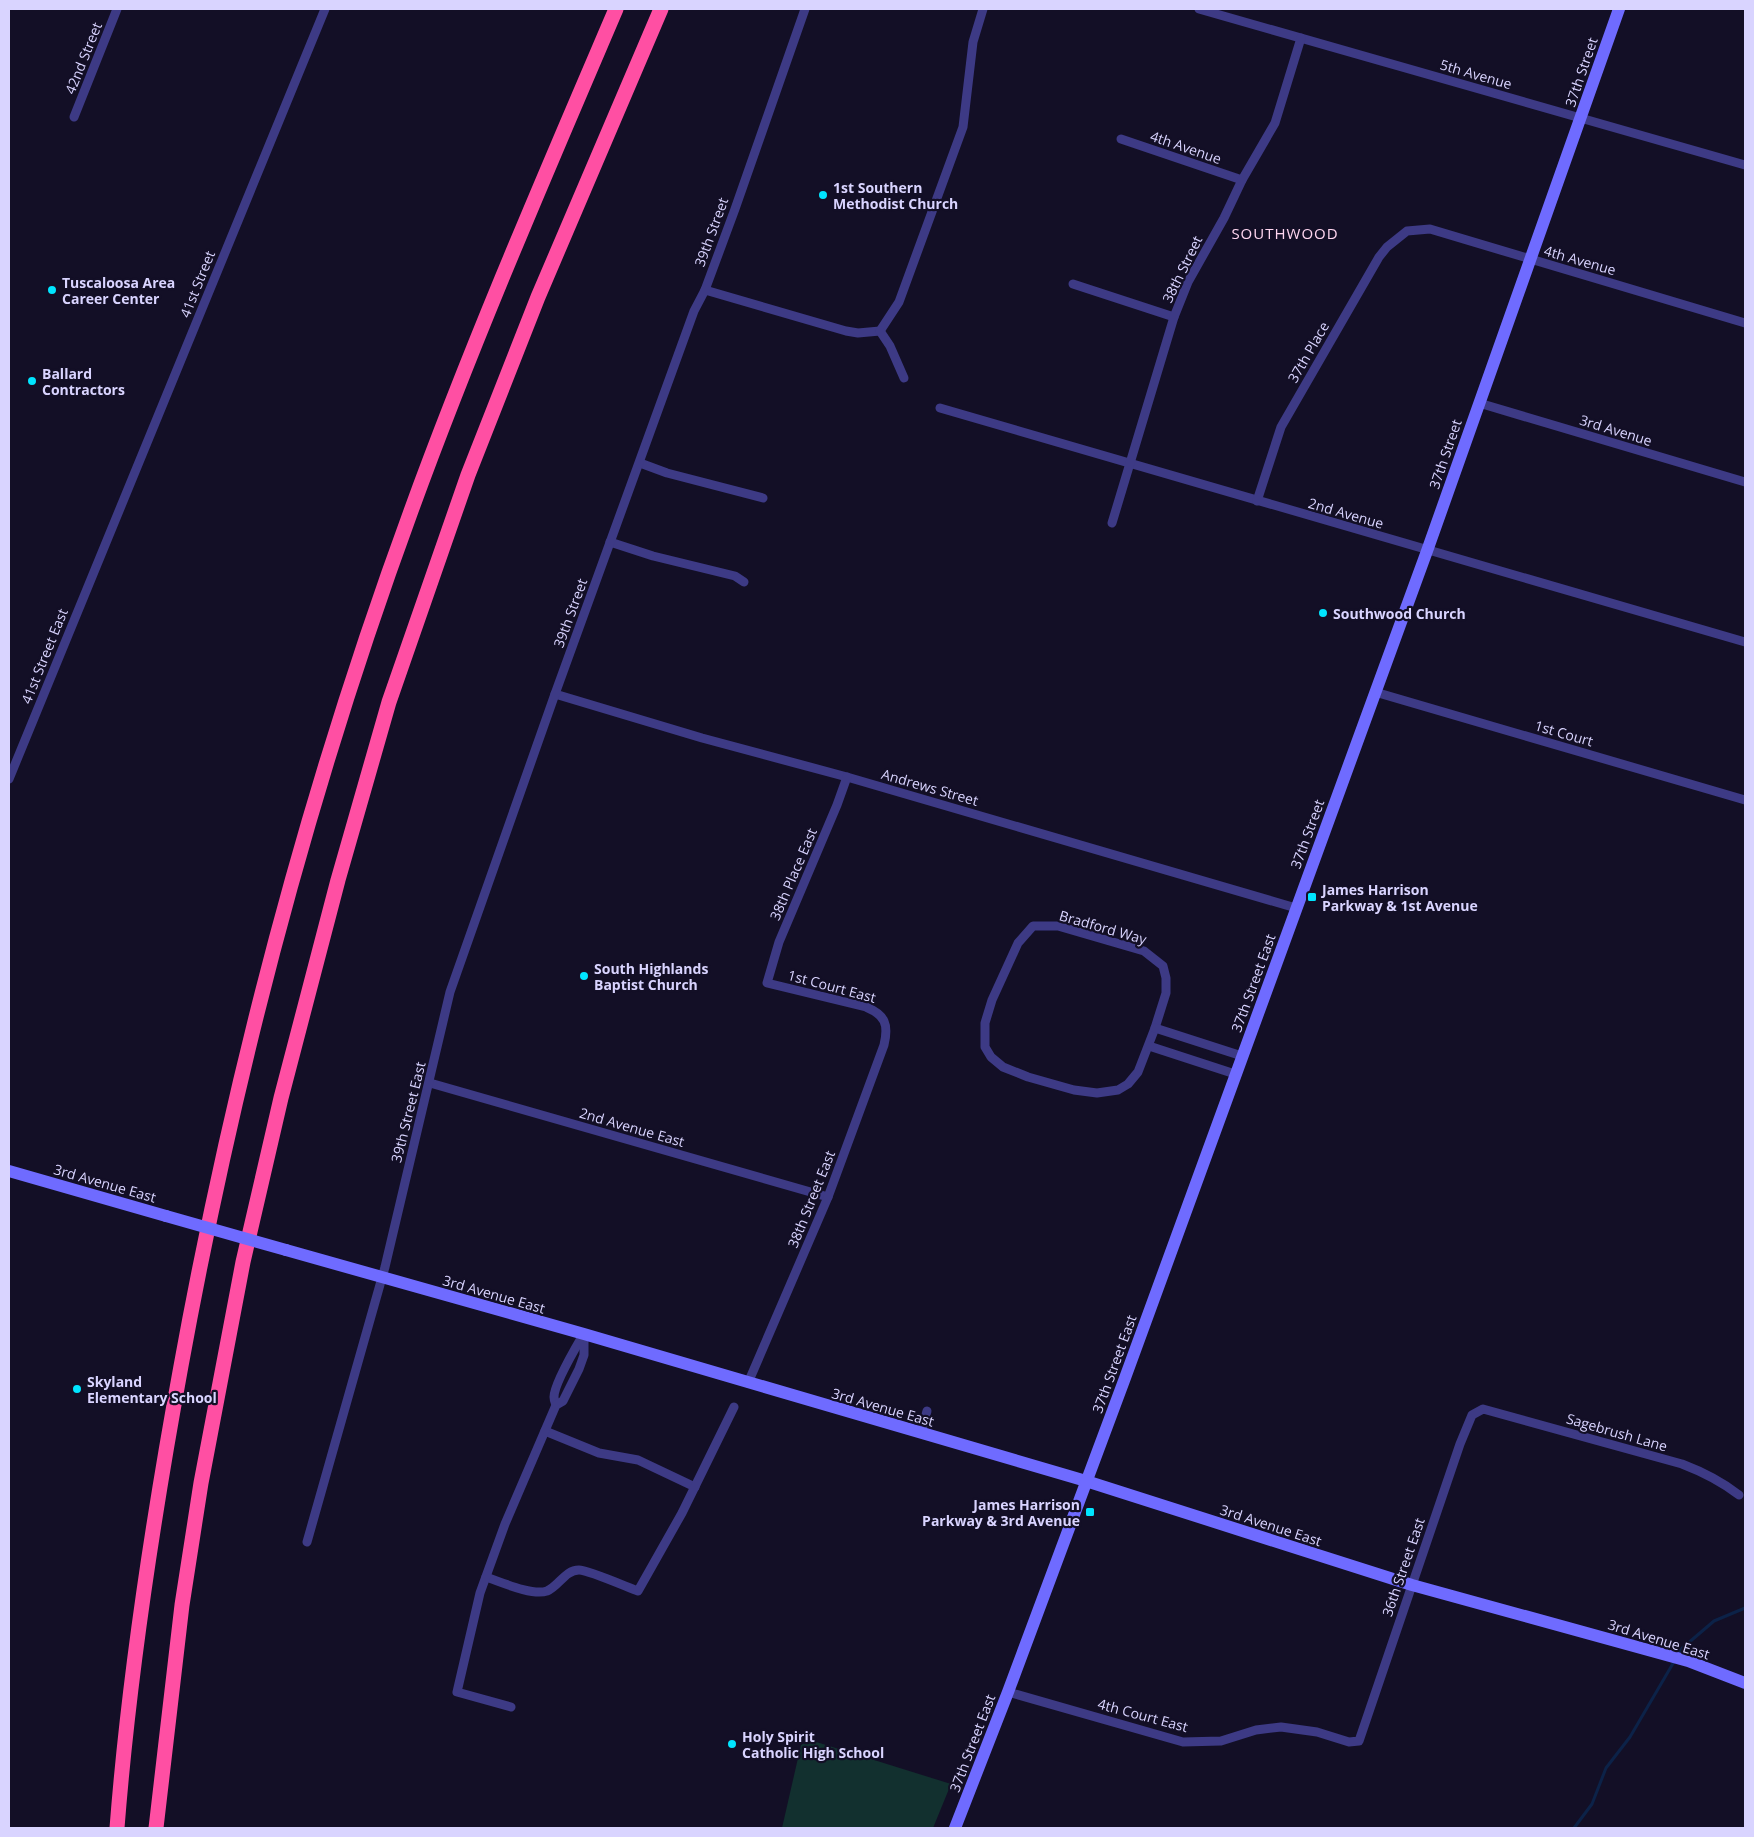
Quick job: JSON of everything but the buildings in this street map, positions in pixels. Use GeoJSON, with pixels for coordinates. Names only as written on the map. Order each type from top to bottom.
{"type":"FeatureCollection","features":[{"type":"Feature","properties":{"kind":"highway"},"geometry":{"type":"LineString","coordinates":[[117,1828],[121,1778],[154,1518],[192,1307],[223,1152],[258,1007],[296,865],[367,637],[410,513],[500,281],[616,9]]}},
{"type":"Feature","properties":{"kind":"highway"},"geometry":{"type":"LineString","coordinates":[[156,1828],[182,1605],[201,1483],[243,1262],[281,1098],[370,762],[388,702],[468,475],[538,297],[661,9]]}},
{"type":"Feature","properties":{"kind":"highway"},"geometry":{"type":"LineString","coordinates":[[164,1762],[166,1828]]}},
{"type":"Feature","properties":{"kind":"highway"},"geometry":{"type":"LineString","coordinates":[[110,1828],[121,1778]]}},
{"type":"Feature","properties":{"kind":"street","name":"42nd Street"},"geometry":{"type":"LineString","coordinates":[[74,117],[116,9]]}},
{"type":"Feature","properties":{"kind":"street","name":"41st Street"},"geometry":{"type":"LineString","coordinates":[[94,570],[325,9]]}},
{"type":"Feature","properties":{"kind":"street","name":"39th Street"},"geometry":{"type":"LineString","coordinates":[[555,694],[805,9]]}},
{"type":"Feature","properties":{"kind":"street"},"geometry":{"type":"LineString","coordinates":[[880,331],[899,302],[963,127],[973,42],[983,9]]}},
{"type":"Feature","properties":{"kind":"street","name":"5th Avenue"},"geometry":{"type":"LineString","coordinates":[[1199,9],[1745,165]]}},
{"type":"Feature","properties":{"kind":"street","name":"37th Street"},"geometry":{"type":"LineString","coordinates":[[1296,908],[1428,551],[1619,9]]}},
{"type":"Feature","properties":{"kind":"street","name":"38th Street"},"geometry":{"type":"LineString","coordinates":[[1112,523],[1174,317],[1188,282],[1274,123],[1301,38]]}},
{"type":"Feature","properties":{"kind":"street","name":"4th Avenue"},"geometry":{"type":"LineString","coordinates":[[1121,139],[1242,180]]}},
{"type":"Feature","properties":{"kind":"street","name":"4th Avenue"},"geometry":{"type":"LineString","coordinates":[[1407,231],[1430,229],[1745,323]]}},
{"type":"Feature","properties":{"kind":"street","name":"37th Place"},"geometry":{"type":"LineString","coordinates":[[1257,501],[1281,427],[1379,257],[1386,247],[1407,231]]}},
{"type":"Feature","properties":{"kind":"street"},"geometry":{"type":"LineString","coordinates":[[1073,284],[1174,317]]}},
{"type":"Feature","properties":{"kind":"street"},"geometry":{"type":"LineString","coordinates":[[704,290],[846,331],[880,331]]}},
{"type":"Feature","properties":{"kind":"street"},"geometry":{"type":"LineString","coordinates":[[880,331],[890,346],[904,378]]}},
{"type":"Feature","properties":{"kind":"street","name":"3rd Avenue"},"geometry":{"type":"LineString","coordinates":[[1479,403],[1745,482]]}},
{"type":"Feature","properties":{"kind":"street","name":"2nd Avenue"},"geometry":{"type":"LineString","coordinates":[[940,408],[1745,642]]}},
{"type":"Feature","properties":{"kind":"street"},"geometry":{"type":"LineString","coordinates":[[640,463],[667,473],[762,498]]}},
{"type":"Feature","properties":{"kind":"street"},"geometry":{"type":"LineString","coordinates":[[610,542],[652,556],[735,576],[744,582]]}},
{"type":"Feature","properties":{"kind":"street","name":"41st Street East"},"geometry":{"type":"LineString","coordinates":[[9,779],[94,570]]}},
{"type":"Feature","properties":{"kind":"street","name":"1st Court"},"geometry":{"type":"LineString","coordinates":[[1375,692],[1745,800]]}},
{"type":"Feature","properties":{"kind":"street","name":"Andrews Street"},"geometry":{"type":"LineString","coordinates":[[555,694],[711,741],[847,777],[1296,908]]}},
{"type":"Feature","properties":{"kind":"street","name":"39th Street East"},"geometry":{"type":"LineString","coordinates":[[307,1542],[382,1278],[430,1083],[450,992],[555,694]]}},
{"type":"Feature","properties":{"kind":"street","name":"38th Place East"},"geometry":{"type":"LineString","coordinates":[[767,983],[779,942],[847,777]]}},
{"type":"Feature","properties":{"kind":"street","name":"37th Street East"},"geometry":{"type":"LineString","coordinates":[[955,1828],[1008,1692],[1128,1370],[1296,908]]}},
{"type":"Feature","properties":{"kind":"street","name":"Bradford Way"},"geometry":{"type":"LineString","coordinates":[[1033,926],[1058,926],[1144,951],[1163,966],[1166,993],[1155,1028],[1138,1072],[1128,1084],[1118,1090],[1098,1093],[1074,1090],[1028,1077],[1003,1067],[991,1057],[985,1047],[985,1023],[992,1000],[1018,943],[1033,926]]}},
{"type":"Feature","properties":{"kind":"street","name":"1st Court East"},"geometry":{"type":"LineString","coordinates":[[767,983],[854,1003],[877,1012],[885,1021]]}},
{"type":"Feature","properties":{"kind":"street","name":"38th Street East"},"geometry":{"type":"LineString","coordinates":[[748,1383],[828,1197],[884,1045],[887,1032],[885,1021]]}},
{"type":"Feature","properties":{"kind":"street"},"geometry":{"type":"LineString","coordinates":[[1155,1028],[1242,1056]]}},
{"type":"Feature","properties":{"kind":"street"},"geometry":{"type":"LineString","coordinates":[[1149,1046],[1235,1074]]}},
{"type":"Feature","properties":{"kind":"street","name":"2nd Avenue East"},"geometry":{"type":"LineString","coordinates":[[430,1083],[828,1197]]}},
{"type":"Feature","properties":{"kind":"street","name":"3rd Avenue East"},"geometry":{"type":"LineString","coordinates":[[9,1171],[584,1334],[1086,1481],[1412,1585],[1688,1661],[1745,1683]]}},
{"type":"Feature","properties":{"kind":"street"},"geometry":{"type":"LineString","coordinates":[[556,1405],[563,1401],[584,1355],[584,1334]]}},
{"type":"Feature","properties":{"kind":"street"},"geometry":{"type":"LineString","coordinates":[[511,1707],[457,1692],[465,1653],[486,1577],[505,1524],[556,1405],[554,1396],[561,1378],[584,1334]]}},
{"type":"Feature","properties":{"kind":"street"},"geometry":{"type":"LineString","coordinates":[[486,1577],[527,1590],[541,1592],[548,1591],[568,1574],[579,1570],[638,1591],[695,1487],[734,1407]]}},
{"type":"Feature","properties":{"kind":"street","name":"Sagebrush Lane"},"geometry":{"type":"LineString","coordinates":[[1483,1410],[1682,1464],[1706,1473],[1739,1494]]}},
{"type":"Feature","properties":{"kind":"street","name":"36th Street East"},"geometry":{"type":"LineString","coordinates":[[1359,1740],[1460,1444],[1472,1415],[1483,1410]]}},
{"type":"Feature","properties":{"kind":"street"},"geometry":{"type":"LineString","coordinates":[[921,1433],[927,1411]]}},
{"type":"Feature","properties":{"kind":"street"},"geometry":{"type":"LineString","coordinates":[[545,1431],[599,1452],[646,1462],[695,1487]]}},
{"type":"Feature","properties":{"kind":"street","name":"4th Court East"},"geometry":{"type":"LineString","coordinates":[[1008,1692],[1183,1742],[1221,1741],[1256,1730],[1281,1727],[1306,1729],[1349,1742],[1359,1740]]}},
{"type":"Feature","properties":{"kind":"green space"},"geometry":{"type":"Polygon","coordinates":[[[810,1740],[951,1784],[933,1828],[782,1828],[801,1745],[810,1740]]]}},
{"type":"Feature","properties":{"kind":"waterway"},"geometry":{"type":"LineString","coordinates":[[1678,1655],[1680,1650],[1714,1621],[1745,1608]]}},
{"type":"Feature","properties":{"kind":"waterway"},"geometry":{"type":"LineString","coordinates":[[1574,1828],[1592,1804],[1606,1768],[1630,1737],[1675,1660]]}},
{"type":"Feature","properties":{"kind":"place","name":"1st Southern Methodist Church"},"geometry":{"type":"Point","coordinates":[823,195]}},
{"type":"Feature","properties":{"kind":"place","name":"Tuscaloosa Area Career Center"},"geometry":{"type":"Point","coordinates":[52,290]}},
{"type":"Feature","properties":{"kind":"place","name":"Ballard Contractors"},"geometry":{"type":"Point","coordinates":[32,381]}},
{"type":"Feature","properties":{"kind":"place","name":"Southwood Church"},"geometry":{"type":"Point","coordinates":[1323,613]}},
{"type":"Feature","properties":{"kind":"place","name":"James Harrison Parkway & 1st Avenue"},"geometry":{"type":"Point","coordinates":[1312,897]}},
{"type":"Feature","properties":{"kind":"place","name":"South Highlands Baptist Church"},"geometry":{"type":"Point","coordinates":[584,976]}},
{"type":"Feature","properties":{"kind":"place","name":"Skyland Elementary School"},"geometry":{"type":"Point","coordinates":[77,1389]}},
{"type":"Feature","properties":{"kind":"place","name":"James Harrison Parkway & 3rd Avenue"},"geometry":{"type":"Point","coordinates":[1090,1512]}},
{"type":"Feature","properties":{"kind":"place","name":"Holy Spirit Catholic High School"},"geometry":{"type":"Point","coordinates":[732,1744]}},
{"type":"Feature","properties":{"kind":"district","name":"SOUTHWOOD"},"geometry":{"type":"Point","coordinates":[1285,233]}}]}
